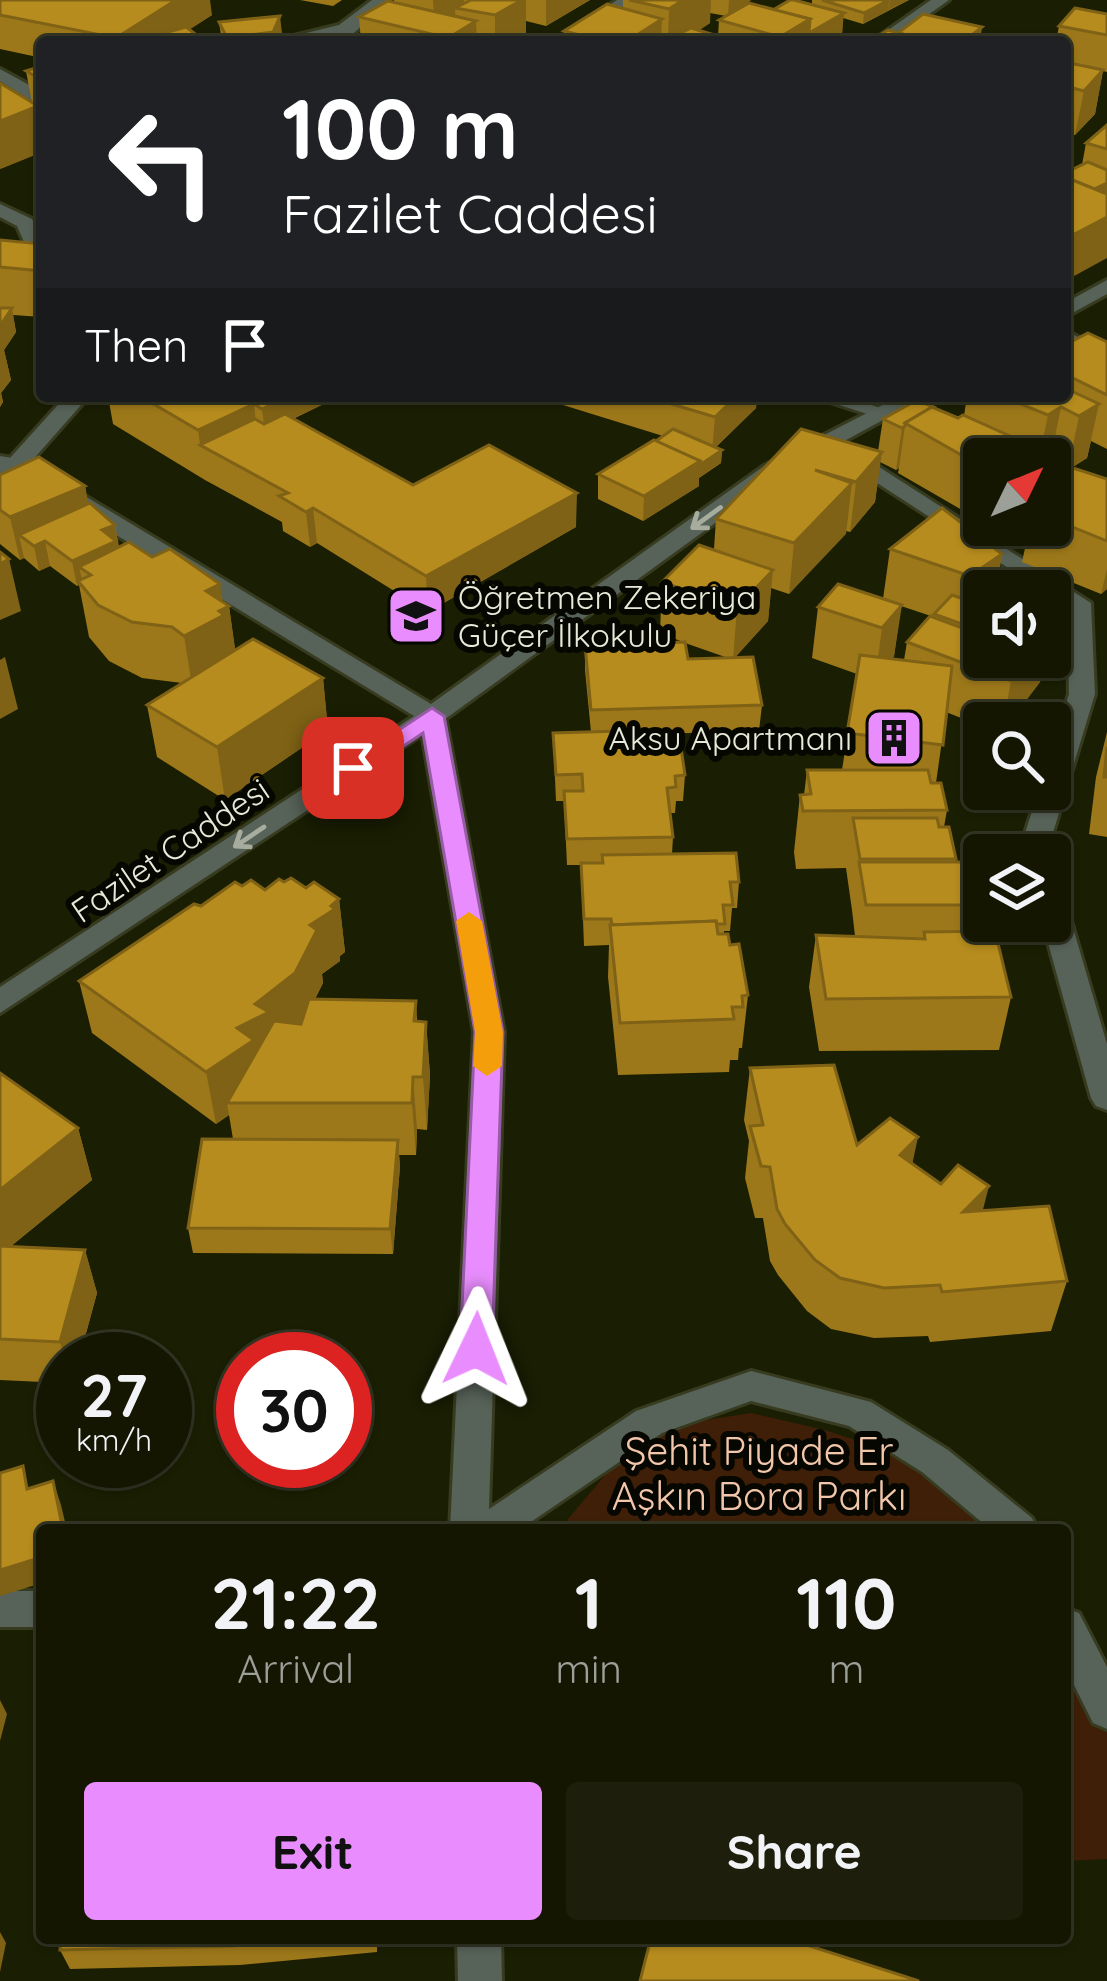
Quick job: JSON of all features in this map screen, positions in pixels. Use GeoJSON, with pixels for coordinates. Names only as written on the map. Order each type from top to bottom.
{"type":"FeatureCollection","features":[{"type":"Feature","properties":{"kind":"street"},"geometry":{"type":"LineString","coordinates":[[340,35],[382,0]]}},
{"type":"Feature","properties":{"kind":"street"},"geometry":{"type":"LineString","coordinates":[[571,36],[628,0]]}},
{"type":"Feature","properties":{"kind":"street"},"geometry":{"type":"LineString","coordinates":[[888,36],[941,0]]}},
{"type":"Feature","properties":{"kind":"street"},"geometry":{"type":"LineString","coordinates":[[0,74],[36,94]]}},
{"type":"Feature","properties":{"kind":"street"},"geometry":{"type":"LineString","coordinates":[[19,102],[36,97]]}},
{"type":"Feature","properties":{"kind":"street"},"geometry":{"type":"LineString","coordinates":[[0,210],[26,223],[34,243],[16,261],[0,266]]}},
{"type":"Feature","properties":{"kind":"street"},"geometry":{"type":"LineString","coordinates":[[1071,307],[1107,286]]}},
{"type":"Feature","properties":{"kind":"street"},"geometry":{"type":"LineString","coordinates":[[1071,340],[1107,362]]}},
{"type":"Feature","properties":{"kind":"street"},"geometry":{"type":"LineString","coordinates":[[72,402],[6,470],[432,716],[489,1032],[469,1524]]}},
{"type":"Feature","properties":{"kind":"street"},"geometry":{"type":"LineString","coordinates":[[844,402],[883,413]]}},
{"type":"Feature","properties":{"kind":"street","name":"Fazilet Caddesi"},"geometry":{"type":"LineString","coordinates":[[0,1003],[432,716],[772,471],[904,402]]}},
{"type":"Feature","properties":{"kind":"street"},"geometry":{"type":"LineString","coordinates":[[826,440],[1079,603],[1094,696],[1040,834]]}},
{"type":"Feature","properties":{"kind":"street"},"geometry":{"type":"LineString","coordinates":[[1063,942],[1107,1097]]}},
{"type":"Feature","properties":{"kind":"street"},"geometry":{"type":"LineString","coordinates":[[497,1524],[650,1422],[751,1386],[858,1413],[935,1461],[1011,1524]]}},
{"type":"Feature","properties":{"kind":"street"},"geometry":{"type":"LineString","coordinates":[[0,1609],[36,1609]]}},
{"type":"Feature","properties":{"kind":"street"},"geometry":{"type":"LineString","coordinates":[[1071,1638],[1107,1709]]}},
{"type":"Feature","properties":{"kind":"street"},"geometry":{"type":"LineString","coordinates":[[479,1944],[480,1981]]}},
{"type":"Feature","properties":{"kind":"green space","name":"Şehit Piyade Er Aşkın Bora Parkı"},"geometry":{"type":"Polygon","coordinates":[[[751,1413],[898,1454],[993,1524],[568,1524],[628,1448],[686,1423],[751,1413]]]}},
{"type":"Feature","properties":{"kind":"green space"},"geometry":{"type":"Polygon","coordinates":[[[1071,1630],[1107,1706],[1107,1859],[1071,1861],[1071,1630]]]}},
{"type":"Feature","properties":{"kind":"building"},"geometry":{"type":"Polygon","coordinates":[[[0,0],[176,0],[119,36],[0,15],[0,0]]]}},
{"type":"Feature","properties":{"kind":"building"},"geometry":{"type":"Polygon","coordinates":[[[471,0],[522,0],[495,15],[455,8],[471,0]]]}},
{"type":"Feature","properties":{"kind":"building"},"geometry":{"type":"Polygon","coordinates":[[[629,0],[683,0],[669,9],[629,0]]]}},
{"type":"Feature","properties":{"kind":"building"},"geometry":{"type":"Polygon","coordinates":[[[790,0],[844,13],[809,33],[810,19],[773,10],[790,0]]]}},
{"type":"Feature","properties":{"kind":"building"},"geometry":{"type":"Polygon","coordinates":[[[822,0],[889,0],[864,13],[822,0]]]}},
{"type":"Feature","properties":{"kind":"building"},"geometry":{"type":"Polygon","coordinates":[[[388,1],[476,21],[451,36],[440,36],[359,17],[388,1]]]}},
{"type":"Feature","properties":{"kind":"building"},"geometry":{"type":"Polygon","coordinates":[[[749,3],[810,19],[782,36],[719,20],[749,3]]]}},
{"type":"Feature","properties":{"kind":"building"},"geometry":{"type":"Polygon","coordinates":[[[607,4],[662,19],[635,36],[584,36],[564,31],[607,4]]]}},
{"type":"Feature","properties":{"kind":"building"},"geometry":{"type":"Polygon","coordinates":[[[1075,8],[1107,14],[1107,35],[1059,26],[1075,8]]]}},
{"type":"Feature","properties":{"kind":"building"},"geometry":{"type":"Polygon","coordinates":[[[923,14],[982,27],[971,36],[898,33],[923,14]]]}},
{"type":"Feature","properties":{"kind":"building"},"geometry":{"type":"Polygon","coordinates":[[[280,16],[273,32],[242,36],[226,36],[219,22],[280,16]]]}},
{"type":"Feature","properties":{"kind":"building"},"geometry":{"type":"Polygon","coordinates":[[[186,27],[198,36],[154,36],[186,27]]]}},
{"type":"Feature","properties":{"kind":"building"},"geometry":{"type":"Polygon","coordinates":[[[691,28],[718,36],[675,36],[691,28]]]}},
{"type":"Feature","properties":{"kind":"building"},"geometry":{"type":"Polygon","coordinates":[[[888,30],[910,36],[878,36],[888,30]]]}},
{"type":"Feature","properties":{"kind":"building"},"geometry":{"type":"Polygon","coordinates":[[[1071,63],[1103,70],[1084,91],[1071,88],[1071,63]]]}},
{"type":"Feature","properties":{"kind":"building"},"geometry":{"type":"Polygon","coordinates":[[[0,83],[36,105],[36,107],[0,121],[0,83]]]}},
{"type":"Feature","properties":{"kind":"building"},"geometry":{"type":"Polygon","coordinates":[[[1107,125],[1107,149],[1086,143],[1107,125]]]}},
{"type":"Feature","properties":{"kind":"building"},"geometry":{"type":"Polygon","coordinates":[[[1088,162],[1107,170],[1107,183],[1094,189],[1071,179],[1071,170],[1088,162]]]}},
{"type":"Feature","properties":{"kind":"building"},"geometry":{"type":"Polygon","coordinates":[[[1071,179],[1107,194],[1107,217],[1071,236],[1071,179]]]}},
{"type":"Feature","properties":{"kind":"building"},"geometry":{"type":"Polygon","coordinates":[[[0,240],[36,243],[36,270],[0,267],[0,240]]]}},
{"type":"Feature","properties":{"kind":"building"},"geometry":{"type":"Polygon","coordinates":[[[0,308],[12,308],[0,326],[0,308]]]}},
{"type":"Feature","properties":{"kind":"building"},"geometry":{"type":"Polygon","coordinates":[[[1088,333],[1107,342],[1107,395],[1071,377],[1071,342],[1088,333]]]}},
{"type":"Feature","properties":{"kind":"building"},"geometry":{"type":"Polygon","coordinates":[[[1071,391],[1099,404],[1079,416],[1061,407],[1048,415],[1016,402],[1071,402],[1071,391]]]}},
{"type":"Feature","properties":{"kind":"building"},"geometry":{"type":"Polygon","coordinates":[[[150,402],[277,402],[262,409],[254,404],[198,430],[150,402]]]}},
{"type":"Feature","properties":{"kind":"building"},"geometry":{"type":"Polygon","coordinates":[[[665,402],[731,402],[715,417],[665,402]]]}},
{"type":"Feature","properties":{"kind":"building"},"geometry":{"type":"Polygon","coordinates":[[[913,402],[936,408],[902,428],[883,419],[913,402]]]}},
{"type":"Feature","properties":{"kind":"building"},"geometry":{"type":"Polygon","coordinates":[[[932,407],[1014,438],[963,438],[963,456],[905,423],[932,407]]]}},
{"type":"Feature","properties":{"kind":"building"},"geometry":{"type":"Polygon","coordinates":[[[285,414],[413,485],[489,445],[577,493],[426,576],[313,508],[306,512],[279,496],[288,493],[200,445],[255,419],[264,424],[285,414]]]}},
{"type":"Feature","properties":{"kind":"building"},"geometry":{"type":"Polygon","coordinates":[[[673,429],[722,450],[700,465],[656,441],[673,429]]]}},
{"type":"Feature","properties":{"kind":"building"},"geometry":{"type":"Polygon","coordinates":[[[801,429],[882,452],[856,482],[815,470],[852,483],[794,543],[716,519],[801,429]]]}},
{"type":"Feature","properties":{"kind":"building"},"geometry":{"type":"Polygon","coordinates":[[[654,440],[700,461],[644,496],[598,474],[654,440]]]}},
{"type":"Feature","properties":{"kind":"building"},"geometry":{"type":"Polygon","coordinates":[[[39,457],[85,486],[10,517],[0,510],[0,475],[39,457]]]}},
{"type":"Feature","properties":{"kind":"building"},"geometry":{"type":"Polygon","coordinates":[[[1071,470],[1107,479],[1107,541],[1071,526],[1071,470]]]}},
{"type":"Feature","properties":{"kind":"building"},"geometry":{"type":"Polygon","coordinates":[[[90,503],[115,525],[102,530],[116,541],[72,561],[45,541],[34,546],[19,535],[90,503]]]}},
{"type":"Feature","properties":{"kind":"building"},"geometry":{"type":"Polygon","coordinates":[[[942,508],[963,524],[963,546],[992,546],[1002,554],[979,570],[963,574],[890,549],[942,508]]]}},
{"type":"Feature","properties":{"kind":"building"},"geometry":{"type":"Polygon","coordinates":[[[129,542],[152,557],[170,549],[220,584],[206,591],[229,606],[219,611],[224,615],[184,636],[172,627],[132,622],[98,605],[78,581],[91,575],[79,567],[129,542]]]}},
{"type":"Feature","properties":{"kind":"building"},"geometry":{"type":"Polygon","coordinates":[[[699,545],[773,570],[737,608],[662,582],[699,545]]]}},
{"type":"Feature","properties":{"kind":"building"},"geometry":{"type":"Polygon","coordinates":[[[838,584],[902,605],[882,628],[818,607],[838,584]]]}},
{"type":"Feature","properties":{"kind":"building"},"geometry":{"type":"Polygon","coordinates":[[[952,595],[963,599],[963,624],[934,614],[952,595]]]}},
{"type":"Feature","properties":{"kind":"building"},"geometry":{"type":"Polygon","coordinates":[[[930,616],[963,628],[963,663],[907,642],[930,616]]]}},
{"type":"Feature","properties":{"kind":"building"},"geometry":{"type":"Polygon","coordinates":[[[253,639],[323,678],[217,747],[147,705],[253,639]]]}},
{"type":"Feature","properties":{"kind":"building"},"geometry":{"type":"Polygon","coordinates":[[[685,642],[688,659],[753,657],[762,705],[591,710],[585,645],[685,642]]]}},
{"type":"Feature","properties":{"kind":"building"},"geometry":{"type":"Polygon","coordinates":[[[860,655],[952,666],[943,745],[847,733],[860,655]]]}},
{"type":"Feature","properties":{"kind":"building"},"geometry":{"type":"Polygon","coordinates":[[[654,730],[656,742],[680,741],[685,775],[675,776],[676,787],[667,788],[673,837],[567,839],[564,791],[583,791],[582,774],[556,775],[553,733],[654,730]]]}},
{"type":"Feature","properties":{"kind":"building"},"geometry":{"type":"Polygon","coordinates":[[[807,770],[928,770],[931,783],[941,783],[947,810],[803,811],[800,795],[811,794],[807,770]]]}},
{"type":"Feature","properties":{"kind":"building"},"geometry":{"type":"Polygon","coordinates":[[[853,818],[937,818],[939,827],[949,827],[956,859],[860,859],[853,818]]]}},
{"type":"Feature","properties":{"kind":"building"},"geometry":{"type":"Polygon","coordinates":[[[736,853],[739,882],[730,882],[733,905],[723,905],[725,924],[612,925],[611,919],[584,919],[581,863],[603,863],[602,855],[736,853]]]}},
{"type":"Feature","properties":{"kind":"building"},"geometry":{"type":"Polygon","coordinates":[[[859,862],[961,862],[963,905],[866,905],[859,862]]]}},
{"type":"Feature","properties":{"kind":"building"},"geometry":{"type":"Polygon","coordinates":[[[291,878],[306,888],[314,882],[339,899],[331,906],[335,909],[310,925],[317,930],[295,973],[255,1004],[269,1012],[237,1028],[254,1040],[206,1072],[79,981],[235,882],[242,886],[251,880],[265,890],[279,879],[291,878]]]}},
{"type":"Feature","properties":{"kind":"building"},"geometry":{"type":"Polygon","coordinates":[[[716,921],[718,934],[728,934],[730,945],[739,944],[748,995],[742,996],[743,1007],[732,1007],[734,1019],[620,1023],[610,925],[716,921]]]}},
{"type":"Feature","properties":{"kind":"building"},"geometry":{"type":"Polygon","coordinates":[[[963,931],[963,942],[998,942],[1011,997],[826,999],[816,935],[925,939],[924,932],[963,931]]]}},
{"type":"Feature","properties":{"kind":"building"},"geometry":{"type":"Polygon","coordinates":[[[309,999],[416,1001],[414,1021],[426,1022],[423,1077],[413,1077],[412,1103],[227,1103],[274,1021],[301,1024],[309,999]]]}},
{"type":"Feature","properties":{"kind":"building"},"geometry":{"type":"Polygon","coordinates":[[[834,1065],[857,1145],[890,1118],[918,1137],[900,1155],[941,1184],[958,1165],[989,1186],[963,1212],[1049,1206],[1067,1281],[942,1292],[940,1285],[884,1288],[840,1278],[815,1260],[785,1224],[777,1209],[770,1167],[761,1166],[750,1126],[763,1125],[750,1068],[834,1065]]]}},
{"type":"Feature","properties":{"kind":"building"},"geometry":{"type":"Polygon","coordinates":[[[0,1073],[78,1128],[0,1190],[0,1073]]]}},
{"type":"Feature","properties":{"kind":"building"},"geometry":{"type":"Polygon","coordinates":[[[202,1139],[398,1140],[390,1229],[188,1228],[202,1139]]]}},
{"type":"Feature","properties":{"kind":"building"},"geometry":{"type":"Polygon","coordinates":[[[0,1246],[85,1250],[63,1332],[36,1332],[36,1341],[0,1339],[0,1246]]]}},
{"type":"Feature","properties":{"kind":"building"},"geometry":{"type":"Polygon","coordinates":[[[23,1466],[27,1489],[54,1488],[62,1524],[36,1524],[36,1559],[0,1570],[0,1473],[23,1466]]]}},
{"type":"Feature","properties":{"kind":"building"},"geometry":{"type":"Polygon","coordinates":[[[60,1944],[233,1946],[60,1950],[60,1944]]]}},
{"type":"Feature","properties":{"kind":"building"},"geometry":{"type":"Polygon","coordinates":[[[649,1944],[804,1944],[919,1981],[640,1981],[649,1944]]]}},
{"type":"Feature","properties":{"kind":"slow traffic"},"geometry":{"type":"LineString","coordinates":[[469,921],[489,1032],[487,1066]]}},
{"type":"Feature","properties":{"kind":"place","name":"Öğretmen Zekeriya Güçer İlkokulu"},"geometry":{"type":"Point","coordinates":[416,616]}},
{"type":"Feature","properties":{"kind":"place","name":"Aksu Apartmanı"},"geometry":{"type":"Point","coordinates":[894,738]}},
{"type":"Feature","properties":{"kind":"route"},"geometry":{"type":"LineString","coordinates":[[353,768],[432,716],[489,1032],[476,1349]]}}]}
